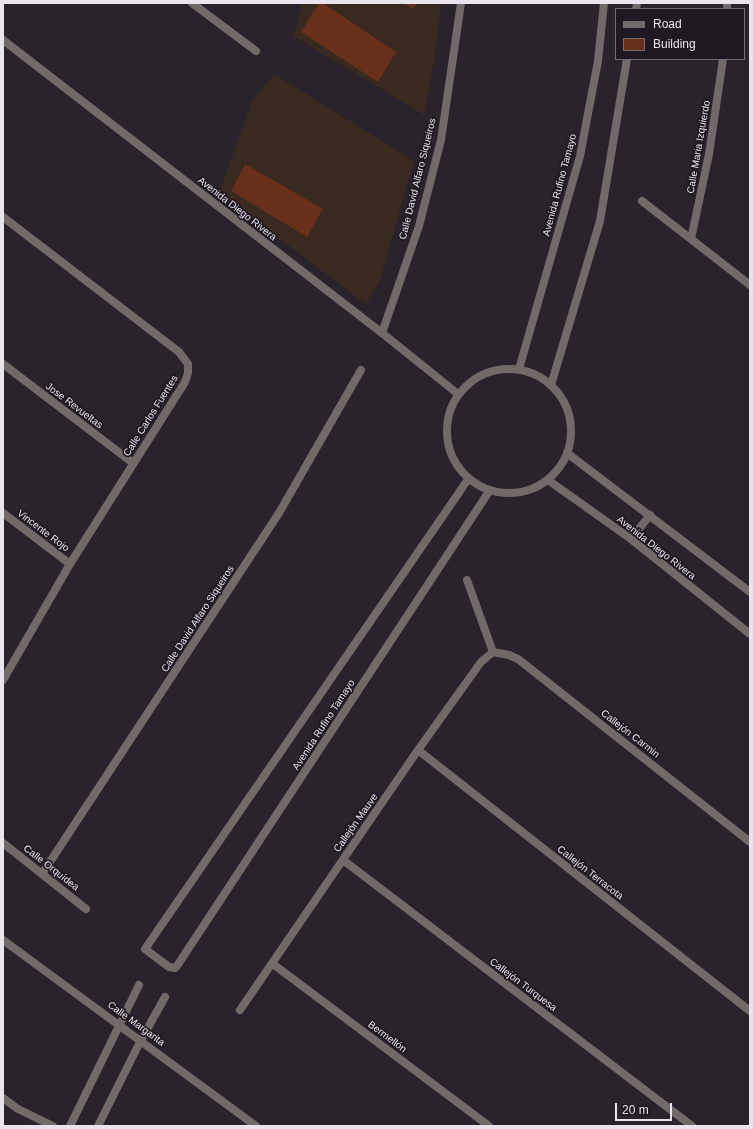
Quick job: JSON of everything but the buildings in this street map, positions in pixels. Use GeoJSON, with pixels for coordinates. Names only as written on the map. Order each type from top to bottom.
{"type":"FeatureCollection","features":[{"type":"Feature","properties":{"kind":"street"},"geometry":{"type":"LineString","coordinates":[[192,3],[256,51]]}},
{"type":"Feature","properties":{"kind":"street","name":"Calle David Alfaro Siqueiros"},"geometry":{"type":"LineString","coordinates":[[382,333],[419,226],[441,140],[461,3]]}},
{"type":"Feature","properties":{"kind":"street","name":"Avenida Rufino Tamayo"},"geometry":{"type":"LineString","coordinates":[[519,369],[580,156],[598,61],[604,3]]}},
{"type":"Feature","properties":{"kind":"street","name":"Avenida Diego Rivera"},"geometry":{"type":"LineString","coordinates":[[3,40],[382,333],[458,394]]}},
{"type":"Feature","properties":{"kind":"street"},"geometry":{"type":"LineString","coordinates":[[552,385],[600,221],[627,60]]}},
{"type":"Feature","properties":{"kind":"street","name":"Calle Maria Izquierdo"},"geometry":{"type":"LineString","coordinates":[[691,238],[710,154],[723,60]]}},
{"type":"Feature","properties":{"kind":"street"},"geometry":{"type":"LineString","coordinates":[[642,201],[750,285]]}},
{"type":"Feature","properties":{"kind":"street","name":"Calle Carlos Fuentes"},"geometry":{"type":"LineString","coordinates":[[3,217],[185,358],[188,364],[188,373],[185,382],[70,564],[3,680]]}},
{"type":"Feature","properties":{"kind":"street","name":"Jose Revueltas"},"geometry":{"type":"LineString","coordinates":[[3,364],[133,463]]}},
{"type":"Feature","properties":{"kind":"street"},"geometry":{"type":"LineString","coordinates":[[501,369],[519,369],[536,375],[552,385],[563,400],[570,417],[571,435],[567,453],[560,468],[548,480],[530,490],[510,493],[490,490],[479,486],[468,478],[458,467],[451,453],[447,438],[447,423],[451,408],[458,394],[470,382],[485,373],[501,369]]}},
{"type":"Feature","properties":{"kind":"street","name":"Calle David Alfaro Siqueiros"},"geometry":{"type":"LineString","coordinates":[[42,874],[279,513],[361,370]]}},
{"type":"Feature","properties":{"kind":"street"},"geometry":{"type":"LineString","coordinates":[[567,453],[650,514],[750,592]]}},
{"type":"Feature","properties":{"kind":"street","name":"Avenida Rufino Tamayo"},"geometry":{"type":"LineString","coordinates":[[468,478],[145,949],[172,968],[177,966],[490,490]]}},
{"type":"Feature","properties":{"kind":"street","name":"Avenida Diego Rivera"},"geometry":{"type":"LineString","coordinates":[[548,480],[630,540],[750,634]]}},
{"type":"Feature","properties":{"kind":"street","name":"Vincente Rojo"},"geometry":{"type":"LineString","coordinates":[[3,513],[70,564]]}},
{"type":"Feature","properties":{"kind":"street"},"geometry":{"type":"LineString","coordinates":[[630,540],[650,514]]}},
{"type":"Feature","properties":{"kind":"street"},"geometry":{"type":"LineString","coordinates":[[467,580],[493,652]]}},
{"type":"Feature","properties":{"kind":"street","name":"Callejón Mauve"},"geometry":{"type":"LineString","coordinates":[[240,1010],[273,964],[418,750],[481,662],[493,652]]}},
{"type":"Feature","properties":{"kind":"street","name":"Callejón Carmin"},"geometry":{"type":"LineString","coordinates":[[493,652],[509,655],[518,659],[750,842]]}},
{"type":"Feature","properties":{"kind":"street"},"geometry":{"type":"LineString","coordinates":[[3,663],[10,668]]}},
{"type":"Feature","properties":{"kind":"street","name":"Callejón Terracota"},"geometry":{"type":"LineString","coordinates":[[418,750],[750,1011]]}},
{"type":"Feature","properties":{"kind":"street","name":"Calle Orquídea"},"geometry":{"type":"LineString","coordinates":[[3,843],[86,909]]}},
{"type":"Feature","properties":{"kind":"street","name":"Callejón Turquesa"},"geometry":{"type":"LineString","coordinates":[[343,860],[692,1126]]}},
{"type":"Feature","properties":{"kind":"street","name":"Calle Margarita"},"geometry":{"type":"LineString","coordinates":[[3,940],[119,1023],[256,1126]]}},
{"type":"Feature","properties":{"kind":"street","name":"Bermellón"},"geometry":{"type":"LineString","coordinates":[[273,964],[489,1126]]}},
{"type":"Feature","properties":{"kind":"street"},"geometry":{"type":"LineString","coordinates":[[70,1126],[138,985]]}},
{"type":"Feature","properties":{"kind":"street"},"geometry":{"type":"LineString","coordinates":[[98,1126],[141,1040],[165,997]]}},
{"type":"Feature","properties":{"kind":"street"},"geometry":{"type":"LineString","coordinates":[[3,1098],[18,1109],[53,1126]]}},
{"type":"Feature","properties":{"kind":"shaded area"},"geometry":{"type":"Polygon","coordinates":[[[303,3],[441,3],[435,56],[424,115],[293,36],[303,3]]]}},
{"type":"Feature","properties":{"kind":"shaded area"},"geometry":{"type":"Polygon","coordinates":[[[274,74],[414,161],[379,283],[366,304],[219,193],[253,99],[274,74]]]}}]}
